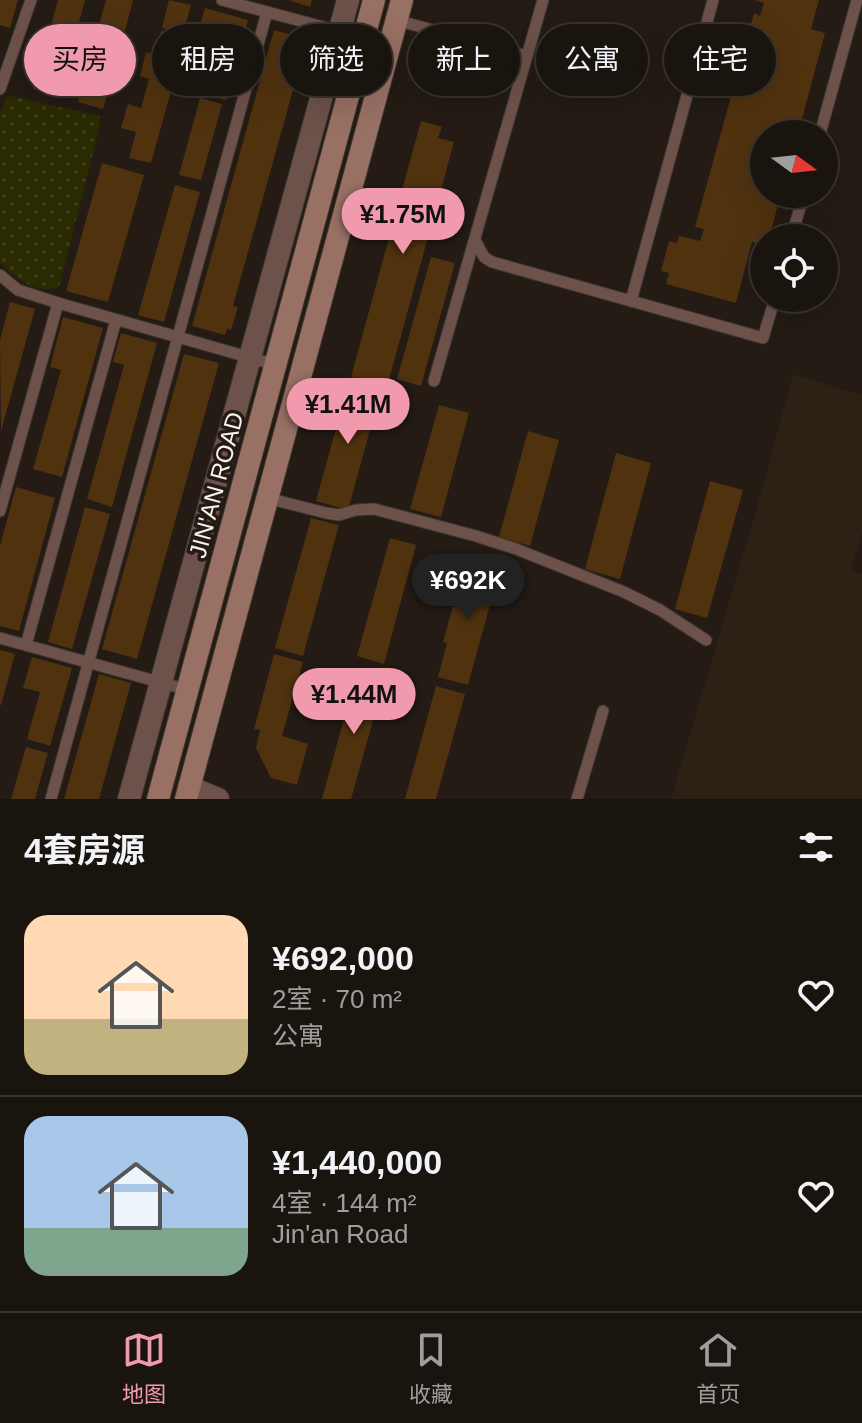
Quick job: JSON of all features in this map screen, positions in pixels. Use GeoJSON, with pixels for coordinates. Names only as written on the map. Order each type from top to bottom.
{"type":"FeatureCollection","features":[{"type":"Feature","properties":{"kind":"main road","name":"JIN'AN ROAD"},"geometry":{"type":"LineString","coordinates":[[368,24],[374,0]]}},
{"type":"Feature","properties":{"kind":"main road"},"geometry":{"type":"LineString","coordinates":[[187,793],[399,10]]}},
{"type":"Feature","properties":{"kind":"main road","name":"JIN'AN ROAD"},"geometry":{"type":"LineString","coordinates":[[158,799],[348,96]]}},
{"type":"Feature","properties":{"kind":"street"},"geometry":{"type":"LineString","coordinates":[[342,24],[348,0]]}},
{"type":"Feature","properties":{"kind":"street"},"geometry":{"type":"LineString","coordinates":[[129,799],[322,96]]}},
{"type":"Feature","properties":{"kind":"street"},"geometry":{"type":"LineString","coordinates":[[187,793],[218,799]]}},
{"type":"Feature","properties":{"kind":"lane"},"geometry":{"type":"LineString","coordinates":[[0,89],[31,0]]}},
{"type":"Feature","properties":{"kind":"lane"},"geometry":{"type":"LineString","coordinates":[[222,0],[313,24]]}},
{"type":"Feature","properties":{"kind":"lane"},"geometry":{"type":"LineString","coordinates":[[434,381],[543,0]]}},
{"type":"Feature","properties":{"kind":"lane"},"geometry":{"type":"LineString","coordinates":[[631,301],[713,0]]}},
{"type":"Feature","properties":{"kind":"lane"},"geometry":{"type":"LineString","coordinates":[[824,120],[857,0]]}},
{"type":"Feature","properties":{"kind":"lane"},"geometry":{"type":"LineString","coordinates":[[399,10],[527,56]]}},
{"type":"Feature","properties":{"kind":"lane"},"geometry":{"type":"LineString","coordinates":[[51,799],[267,12]]}},
{"type":"Feature","properties":{"kind":"lane"},"geometry":{"type":"LineString","coordinates":[[475,240],[484,257],[492,262],[763,338],[771,312]]}},
{"type":"Feature","properties":{"kind":"lane"},"geometry":{"type":"LineString","coordinates":[[0,275],[18,290],[276,365]]}},
{"type":"Feature","properties":{"kind":"lane"},"geometry":{"type":"LineString","coordinates":[[0,511],[58,303]]}},
{"type":"Feature","properties":{"kind":"lane"},"geometry":{"type":"LineString","coordinates":[[26,645],[116,320]]}},
{"type":"Feature","properties":{"kind":"lane"},"geometry":{"type":"LineString","coordinates":[[267,498],[339,515],[374,509],[489,540],[624,592],[660,610],[706,640]]}},
{"type":"Feature","properties":{"kind":"lane"},"geometry":{"type":"LineString","coordinates":[[0,638],[188,690]]}},
{"type":"Feature","properties":{"kind":"lane"},"geometry":{"type":"LineString","coordinates":[[577,799],[603,711]]}},
{"type":"Feature","properties":{"kind":"shaded area"},"geometry":{"type":"Polygon","coordinates":[[[7,97],[100,116],[59,287],[34,287],[12,274],[0,262],[0,113],[7,97]]]}},
{"type":"Feature","properties":{"kind":"shaded area"},"geometry":{"type":"Polygon","coordinates":[[[793,374],[862,395],[862,533],[850,569],[862,574],[862,799],[671,799],[762,490],[793,374]]]}},
{"type":"Feature","properties":{"kind":"building"},"geometry":{"type":"Polygon","coordinates":[[[0,0],[18,0],[10,28],[0,25],[0,0]]]}},
{"type":"Feature","properties":{"kind":"building"},"geometry":{"type":"Polygon","coordinates":[[[58,0],[85,0],[78,24],[52,24],[58,0]]]}},
{"type":"Feature","properties":{"kind":"building"},"geometry":{"type":"Polygon","coordinates":[[[106,0],[133,0],[127,24],[99,24],[106,0]]]}},
{"type":"Feature","properties":{"kind":"building"},"geometry":{"type":"Polygon","coordinates":[[[169,0],[191,5],[186,24],[163,24],[169,0]]]}},
{"type":"Feature","properties":{"kind":"building"},"geometry":{"type":"Polygon","coordinates":[[[289,0],[312,0],[310,7],[289,0]]]}},
{"type":"Feature","properties":{"kind":"building"},"geometry":{"type":"Polygon","coordinates":[[[755,0],[819,0],[811,29],[825,33],[802,120],[750,120],[750,208],[777,208],[773,224],[750,224],[750,250],[736,303],[666,284],[669,273],[661,271],[669,241],[677,243],[679,236],[700,241],[704,229],[695,227],[731,96],[776,96],[776,24],[751,24],[754,13],[760,16],[764,3],[755,0]]]}},
{"type":"Feature","properties":{"kind":"building"},"geometry":{"type":"Polygon","coordinates":[[[205,8],[248,20],[247,24],[200,24],[205,8]]]}},
{"type":"Feature","properties":{"kind":"building"},"geometry":{"type":"Polygon","coordinates":[[[274,30],[280,32],[280,96],[291,96],[233,306],[238,307],[231,330],[227,329],[225,335],[192,326],[256,96],[264,96],[264,66],[274,30]]]}},
{"type":"Feature","properties":{"kind":"building"},"geometry":{"type":"Polygon","coordinates":[[[146,52],[152,54],[152,96],[170,96],[151,163],[129,158],[136,132],[121,128],[128,104],[141,108],[149,79],[140,76],[146,52]]]}},
{"type":"Feature","properties":{"kind":"building"},"geometry":{"type":"Polygon","coordinates":[[[80,96],[107,96],[103,109],[78,102],[80,96]]]}},
{"type":"Feature","properties":{"kind":"building"},"geometry":{"type":"Polygon","coordinates":[[[200,98],[222,104],[201,180],[179,175],[200,98]]]}},
{"type":"Feature","properties":{"kind":"building"},"geometry":{"type":"Polygon","coordinates":[[[421,121],[442,127],[438,138],[454,142],[387,387],[351,377],[421,121]]]}},
{"type":"Feature","properties":{"kind":"building"},"geometry":{"type":"Polygon","coordinates":[[[102,163],[144,175],[108,302],[66,291],[102,163]]]}},
{"type":"Feature","properties":{"kind":"building"},"geometry":{"type":"Polygon","coordinates":[[[175,185],[200,192],[164,322],[138,315],[175,185]]]}},
{"type":"Feature","properties":{"kind":"building"},"geometry":{"type":"Polygon","coordinates":[[[431,257],[455,263],[421,386],[397,379],[431,257]]]}},
{"type":"Feature","properties":{"kind":"building"},"geometry":{"type":"Polygon","coordinates":[[[10,302],[35,309],[1,431],[0,340],[10,302]]]}},
{"type":"Feature","properties":{"kind":"building"},"geometry":{"type":"Polygon","coordinates":[[[63,317],[103,328],[62,477],[33,469],[61,370],[50,367],[63,317]]]}},
{"type":"Feature","properties":{"kind":"building"},"geometry":{"type":"Polygon","coordinates":[[[121,333],[157,343],[112,507],[87,499],[124,365],[113,362],[121,333]]]}},
{"type":"Feature","properties":{"kind":"building"},"geometry":{"type":"Polygon","coordinates":[[[184,354],[219,363],[137,659],[102,649],[184,354]]]}},
{"type":"Feature","properties":{"kind":"building"},"geometry":{"type":"Polygon","coordinates":[[[349,381],[381,390],[348,510],[316,501],[349,381]]]}},
{"type":"Feature","properties":{"kind":"building"},"geometry":{"type":"Polygon","coordinates":[[[439,405],[469,413],[441,517],[410,509],[439,405]]]}},
{"type":"Feature","properties":{"kind":"building"},"geometry":{"type":"Polygon","coordinates":[[[528,431],[559,440],[530,546],[499,537],[528,431]]]}},
{"type":"Feature","properties":{"kind":"building"},"geometry":{"type":"Polygon","coordinates":[[[616,453],[651,463],[620,579],[585,569],[616,453]]]}},
{"type":"Feature","properties":{"kind":"building"},"geometry":{"type":"Polygon","coordinates":[[[710,481],[743,490],[707,618],[675,609],[710,481]]]}},
{"type":"Feature","properties":{"kind":"building"},"geometry":{"type":"Polygon","coordinates":[[[16,487],[55,498],[19,631],[0,626],[0,546],[16,487]]]}},
{"type":"Feature","properties":{"kind":"building"},"geometry":{"type":"Polygon","coordinates":[[[85,507],[110,514],[72,649],[48,642],[85,507]]]}},
{"type":"Feature","properties":{"kind":"building"},"geometry":{"type":"Polygon","coordinates":[[[311,518],[339,525],[303,656],[275,648],[311,518]]]}},
{"type":"Feature","properties":{"kind":"building"},"geometry":{"type":"Polygon","coordinates":[[[390,538],[416,545],[384,664],[357,656],[390,538]]]}},
{"type":"Feature","properties":{"kind":"building"},"geometry":{"type":"Polygon","coordinates":[[[470,560],[500,568],[468,685],[438,677],[447,643],[443,642],[453,606],[456,607],[461,594],[457,592],[463,570],[467,571],[470,560]]]}},
{"type":"Feature","properties":{"kind":"building"},"geometry":{"type":"Polygon","coordinates":[[[0,650],[15,654],[1,705],[0,705],[0,650]]]}},
{"type":"Feature","properties":{"kind":"building"},"geometry":{"type":"Polygon","coordinates":[[[274,654],[303,662],[282,736],[308,744],[297,785],[271,778],[256,748],[260,730],[254,729],[274,654]]]}},
{"type":"Feature","properties":{"kind":"building"},"geometry":{"type":"Polygon","coordinates":[[[32,657],[72,668],[50,746],[27,739],[40,692],[23,688],[32,657]]]}},
{"type":"Feature","properties":{"kind":"building"},"geometry":{"type":"Polygon","coordinates":[[[357,671],[385,678],[351,799],[322,799],[357,671]]]}},
{"type":"Feature","properties":{"kind":"building"},"geometry":{"type":"Polygon","coordinates":[[[99,674],[131,683],[99,799],[64,799],[99,674]]]}},
{"type":"Feature","properties":{"kind":"building"},"geometry":{"type":"Polygon","coordinates":[[[436,686],[465,694],[436,799],[405,799],[436,686]]]}},
{"type":"Feature","properties":{"kind":"building"},"geometry":{"type":"Polygon","coordinates":[[[26,747],[48,753],[35,799],[11,799],[26,747]]]}}]}
